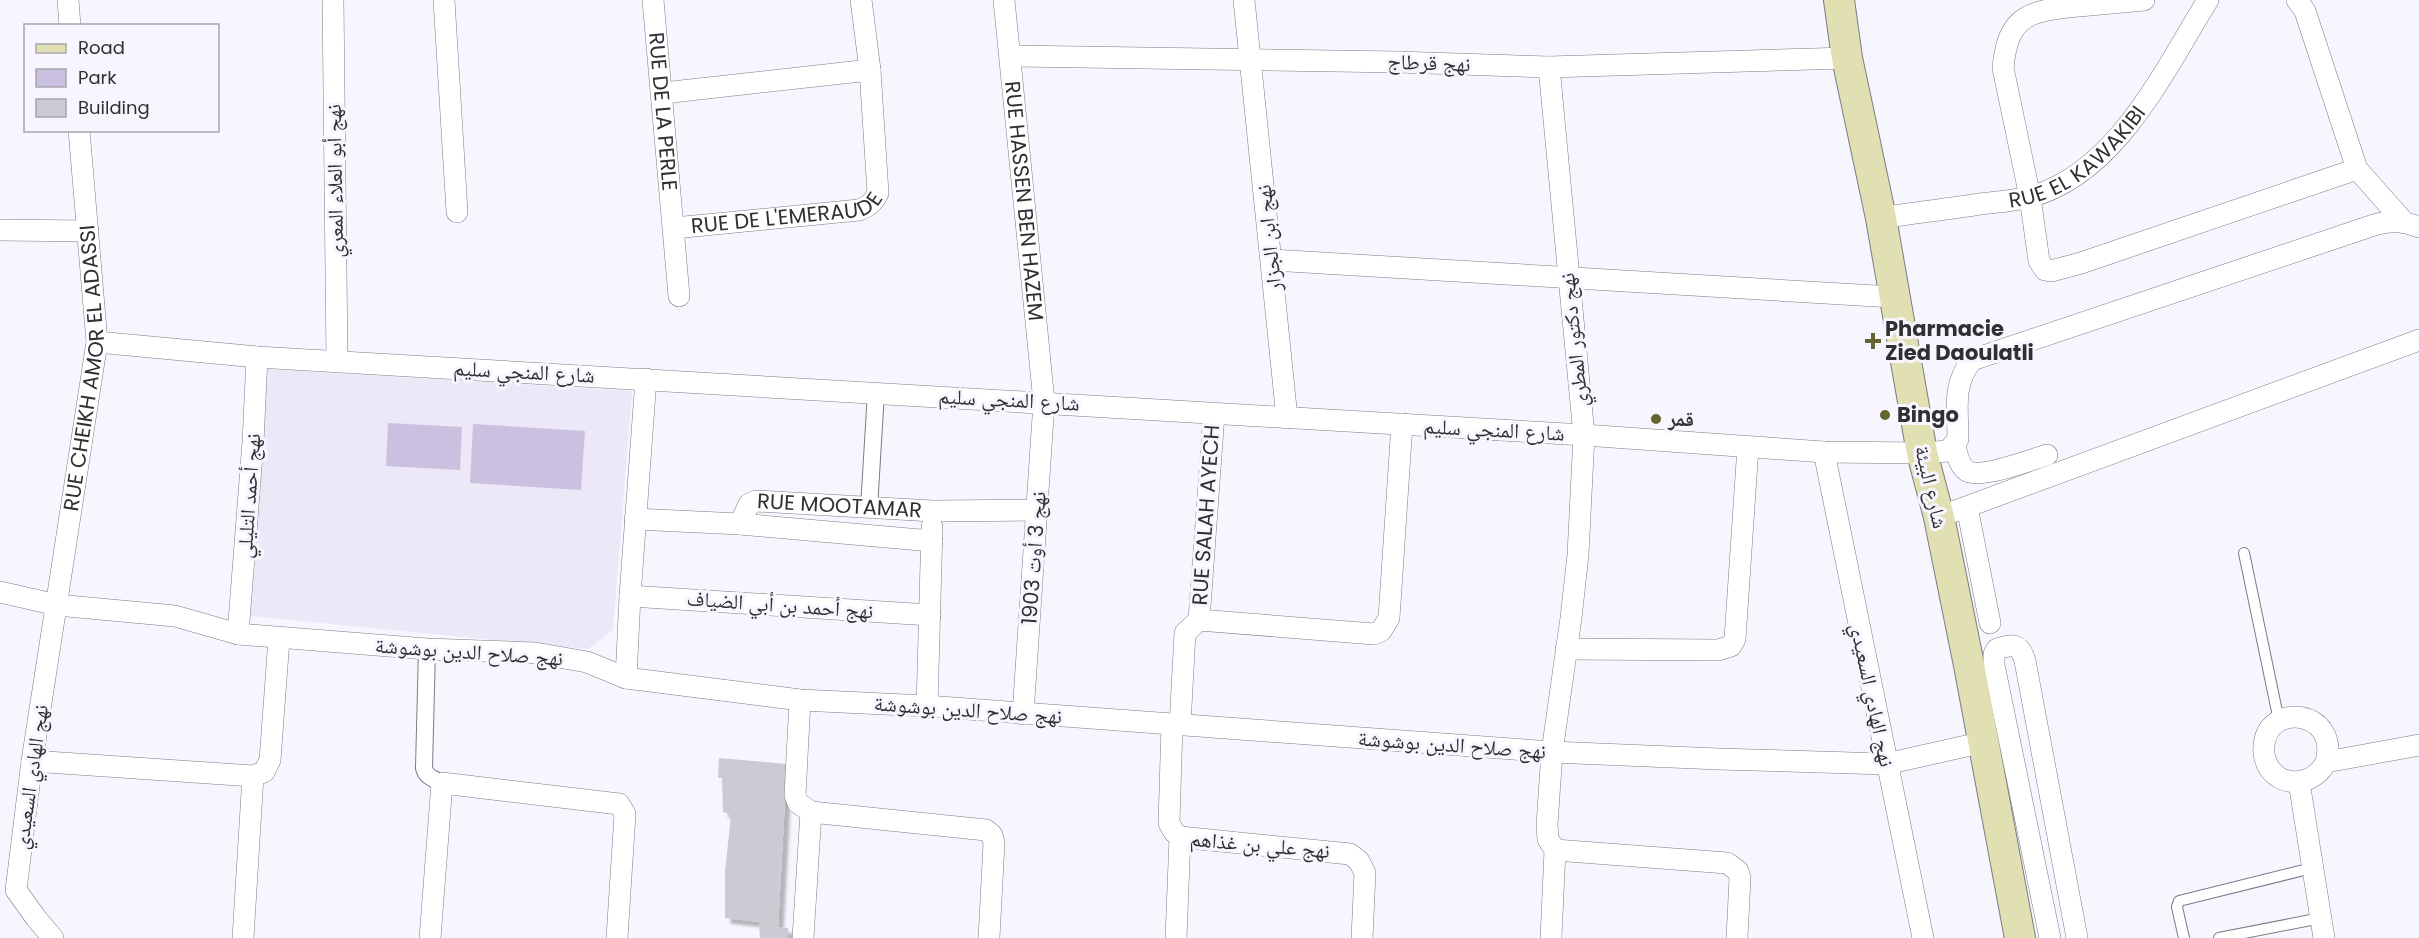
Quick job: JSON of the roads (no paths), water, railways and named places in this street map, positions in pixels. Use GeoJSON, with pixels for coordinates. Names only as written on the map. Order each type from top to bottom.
{"type":"FeatureCollection","features":[{"type":"Feature","properties":{"kind":"main road","name":"شارع البيئة"},"geometry":{"type":"LineString","coordinates":[[1839,0],[1847,58],[1881,218],[1922,453],[1939,517],[2020,938]]}},
{"type":"Feature","properties":{"kind":"street"},"geometry":{"type":"LineString","coordinates":[[68,0],[70,24]]}},
{"type":"Feature","properties":{"kind":"street","name":"نهج أبو العلاء المعري"},"geometry":{"type":"LineString","coordinates":[[333,0],[337,361]]}},
{"type":"Feature","properties":{"kind":"street"},"geometry":{"type":"LineString","coordinates":[[444,0],[457,212]]}},
{"type":"Feature","properties":{"kind":"street","name":"RUE DE LA PERLE"},"geometry":{"type":"LineString","coordinates":[[653,0],[663,93],[679,296]]}},
{"type":"Feature","properties":{"kind":"street","name":"RUE DE L'EMERAUDE"},"geometry":{"type":"LineString","coordinates":[[674,228],[859,210],[869,206],[879,193],[870,70],[861,0]]}},
{"type":"Feature","properties":{"kind":"street","name":"RUE HASSEN BEN HAZEM"},"geometry":{"type":"LineString","coordinates":[[1004,0],[1044,402]]}},
{"type":"Feature","properties":{"kind":"street","name":"نهج ابن الجزار"},"geometry":{"type":"LineString","coordinates":[[1244,0],[1287,418]]}},
{"type":"Feature","properties":{"kind":"street"},"geometry":{"type":"LineString","coordinates":[[2144,0],[2040,10],[2023,19],[2010,33],[2003,68],[2030,197],[2039,261],[2045,270],[2051,271],[2081,263],[2357,169]]}},
{"type":"Feature","properties":{"kind":"street","name":"RUE EL KAWAKIBI"},"geometry":{"type":"LineString","coordinates":[[1881,218],[2030,197],[2058,186],[2084,170],[2109,147],[2136,115],[2208,0]]}},
{"type":"Feature","properties":{"kind":"street"},"geometry":{"type":"LineString","coordinates":[[2296,0],[2305,11],[2357,169],[2412,225]]}},
{"type":"Feature","properties":{"kind":"street","name":"نهج قرطاج"},"geometry":{"type":"LineString","coordinates":[[1011,56],[1251,59],[1550,67],[1847,58]]}},
{"type":"Feature","properties":{"kind":"street","name":"نهج دكتور المطري"},"geometry":{"type":"LineString","coordinates":[[1550,67],[1584,435],[1578,555],[1552,752],[1547,825],[1548,839],[1555,850],[1551,938]]}},
{"type":"Feature","properties":{"kind":"street"},"geometry":{"type":"LineString","coordinates":[[663,93],[870,70]]}},
{"type":"Feature","properties":{"kind":"street","name":"RUE CHEIKH AMOR EL ADASSI"},"geometry":{"type":"LineString","coordinates":[[57,605],[97,342],[79,132]]}},
{"type":"Feature","properties":{"kind":"street"},"geometry":{"type":"LineString","coordinates":[[2047,455],[1981,474],[1966,470],[1961,465],[1955,446],[1958,440],[1958,385],[1962,372],[1972,360],[2374,225],[2389,221],[2412,225]]}},
{"type":"Feature","properties":{"kind":"street"},"geometry":{"type":"LineString","coordinates":[[0,230],[88,231]]}},
{"type":"Feature","properties":{"kind":"street"},"geometry":{"type":"LineString","coordinates":[[1272,260],[1893,297]]}},
{"type":"Feature","properties":{"kind":"street"},"geometry":{"type":"LineString","coordinates":[[1939,517],[2419,340]]}},
{"type":"Feature","properties":{"kind":"street","name":"شارع المنجي سليم"},"geometry":{"type":"LineString","coordinates":[[97,342],[257,357],[1044,402],[1824,452],[1922,453],[1948,450],[1955,446]]}},
{"type":"Feature","properties":{"kind":"street","name":"نهج أحمد التليلي"},"geometry":{"type":"LineString","coordinates":[[238,634],[257,357]]}},
{"type":"Feature","properties":{"kind":"street"},"geometry":{"type":"LineString","coordinates":[[626,678],[646,379]]}},
{"type":"Feature","properties":{"kind":"street"},"geometry":{"type":"LineString","coordinates":[[869,508],[876,392]]}},
{"type":"Feature","properties":{"kind":"street","name":"نهج 3 أوت 1903"},"geometry":{"type":"LineString","coordinates":[[1023,714],[1044,402]]}},
{"type":"Feature","properties":{"kind":"street","name":"RUE SALAH AYECH"},"geometry":{"type":"LineString","coordinates":[[1214,414],[1199,620],[1374,634],[1381,631],[1389,618],[1402,424]]}},
{"type":"Feature","properties":{"kind":"street"},"geometry":{"type":"LineString","coordinates":[[1566,649],[1718,650],[1731,646],[1735,639],[1748,447]]}},
{"type":"Feature","properties":{"kind":"street","name":"نهج الهادي السعيدي"},"geometry":{"type":"LineString","coordinates":[[1824,452],[1923,938]]}},
{"type":"Feature","properties":{"kind":"street","name":"RUE MOOTAMAR"},"geometry":{"type":"LineString","coordinates":[[932,541],[740,524],[749,504],[756,501],[933,511],[1037,510]]}},
{"type":"Feature","properties":{"kind":"street"},"geometry":{"type":"LineString","coordinates":[[1967,507],[1990,623]]}},
{"type":"Feature","properties":{"kind":"street"},"geometry":{"type":"LineString","coordinates":[[927,706],[933,511]]}},
{"type":"Feature","properties":{"kind":"street"},"geometry":{"type":"LineString","coordinates":[[636,519],[740,524]]}},
{"type":"Feature","properties":{"kind":"street","name":"نهج صلاح الدين بوشوشة"},"geometry":{"type":"LineString","coordinates":[[0,592],[57,605],[175,616],[238,634],[279,639],[427,649],[535,653],[587,662],[626,678],[800,700],[927,706],[1552,752],[1886,764],[1984,742]]}},
{"type":"Feature","properties":{"kind":"street","name":"نهج أحمد بن أبي الضياف"},"geometry":{"type":"LineString","coordinates":[[630,596],[930,615]]}},
{"type":"Feature","properties":{"kind":"street","name":"نهج الهادي السعيدي"},"geometry":{"type":"LineString","coordinates":[[53,938],[8,889],[32,761],[57,605]]}},
{"type":"Feature","properties":{"kind":"street"},"geometry":{"type":"LineString","coordinates":[[1180,837],[1169,823],[1176,725],[1185,633],[1199,620]]}},
{"type":"Feature","properties":{"kind":"street"},"geometry":{"type":"LineString","coordinates":[[32,761],[253,776],[264,772],[269,764],[279,639]]}},
{"type":"Feature","properties":{"kind":"street"},"geometry":{"type":"LineString","coordinates":[[2050,938],[1994,665],[1994,654],[1997,649],[2007,645],[2016,646],[2022,651],[2025,661],[2077,938]]}},
{"type":"Feature","properties":{"kind":"street"},"geometry":{"type":"LineString","coordinates":[[427,649],[425,773],[442,783],[618,804],[625,814],[617,938]]}},
{"type":"Feature","properties":{"kind":"street"},"geometry":{"type":"LineString","coordinates":[[800,700],[795,795],[798,803],[811,812],[986,830],[992,835],[994,843],[989,938]]}},
{"type":"Feature","properties":{"kind":"street"},"geometry":{"type":"LineString","coordinates":[[2287,718],[2305,718],[2320,727],[2328,744],[2326,762],[2315,776],[2299,782],[2291,782],[2276,776],[2266,763],[2264,756],[2265,740],[2272,726],[2287,718]]}},
{"type":"Feature","properties":{"kind":"street"},"geometry":{"type":"LineString","coordinates":[[2326,762],[2419,745]]}},
{"type":"Feature","properties":{"kind":"street"},"geometry":{"type":"LineString","coordinates":[[243,938],[253,776]]}},
{"type":"Feature","properties":{"kind":"street"},"geometry":{"type":"LineString","coordinates":[[2299,782],[2322,928]]}},
{"type":"Feature","properties":{"kind":"street"},"geometry":{"type":"LineString","coordinates":[[430,938],[442,783]]}},
{"type":"Feature","properties":{"kind":"street"},"geometry":{"type":"LineString","coordinates":[[803,938],[811,812]]}},
{"type":"Feature","properties":{"kind":"street","name":"نهج علي بن غذاهم"},"geometry":{"type":"LineString","coordinates":[[1176,938],[1180,837],[1350,854],[1359,861],[1365,873],[1362,938]]}},
{"type":"Feature","properties":{"kind":"street"},"geometry":{"type":"LineString","coordinates":[[1555,850],[1727,863],[1738,871],[1740,878],[1737,938]]}},
{"type":"Feature","properties":{"kind":"lane"},"geometry":{"type":"LineString","coordinates":[[2244,553],[2279,721]]}},
{"type":"Feature","properties":{"kind":"lane"},"geometry":{"type":"LineString","coordinates":[[2184,938],[2177,907],[2179,901],[2312,868]]}},
{"type":"Feature","properties":{"kind":"lane"},"geometry":{"type":"LineString","coordinates":[[2219,938],[2322,928]]}},
{"type":"Feature","properties":{"kind":"place","name":"Pharmacie Zied Daoulatli"},"geometry":{"type":"Point","coordinates":[1873,341]}},
{"type":"Feature","properties":{"kind":"place","name":"Bingo"},"geometry":{"type":"Point","coordinates":[1885,415]}},
{"type":"Feature","properties":{"kind":"place","name":"قمر"},"geometry":{"type":"Point","coordinates":[1656,419]}}]}
